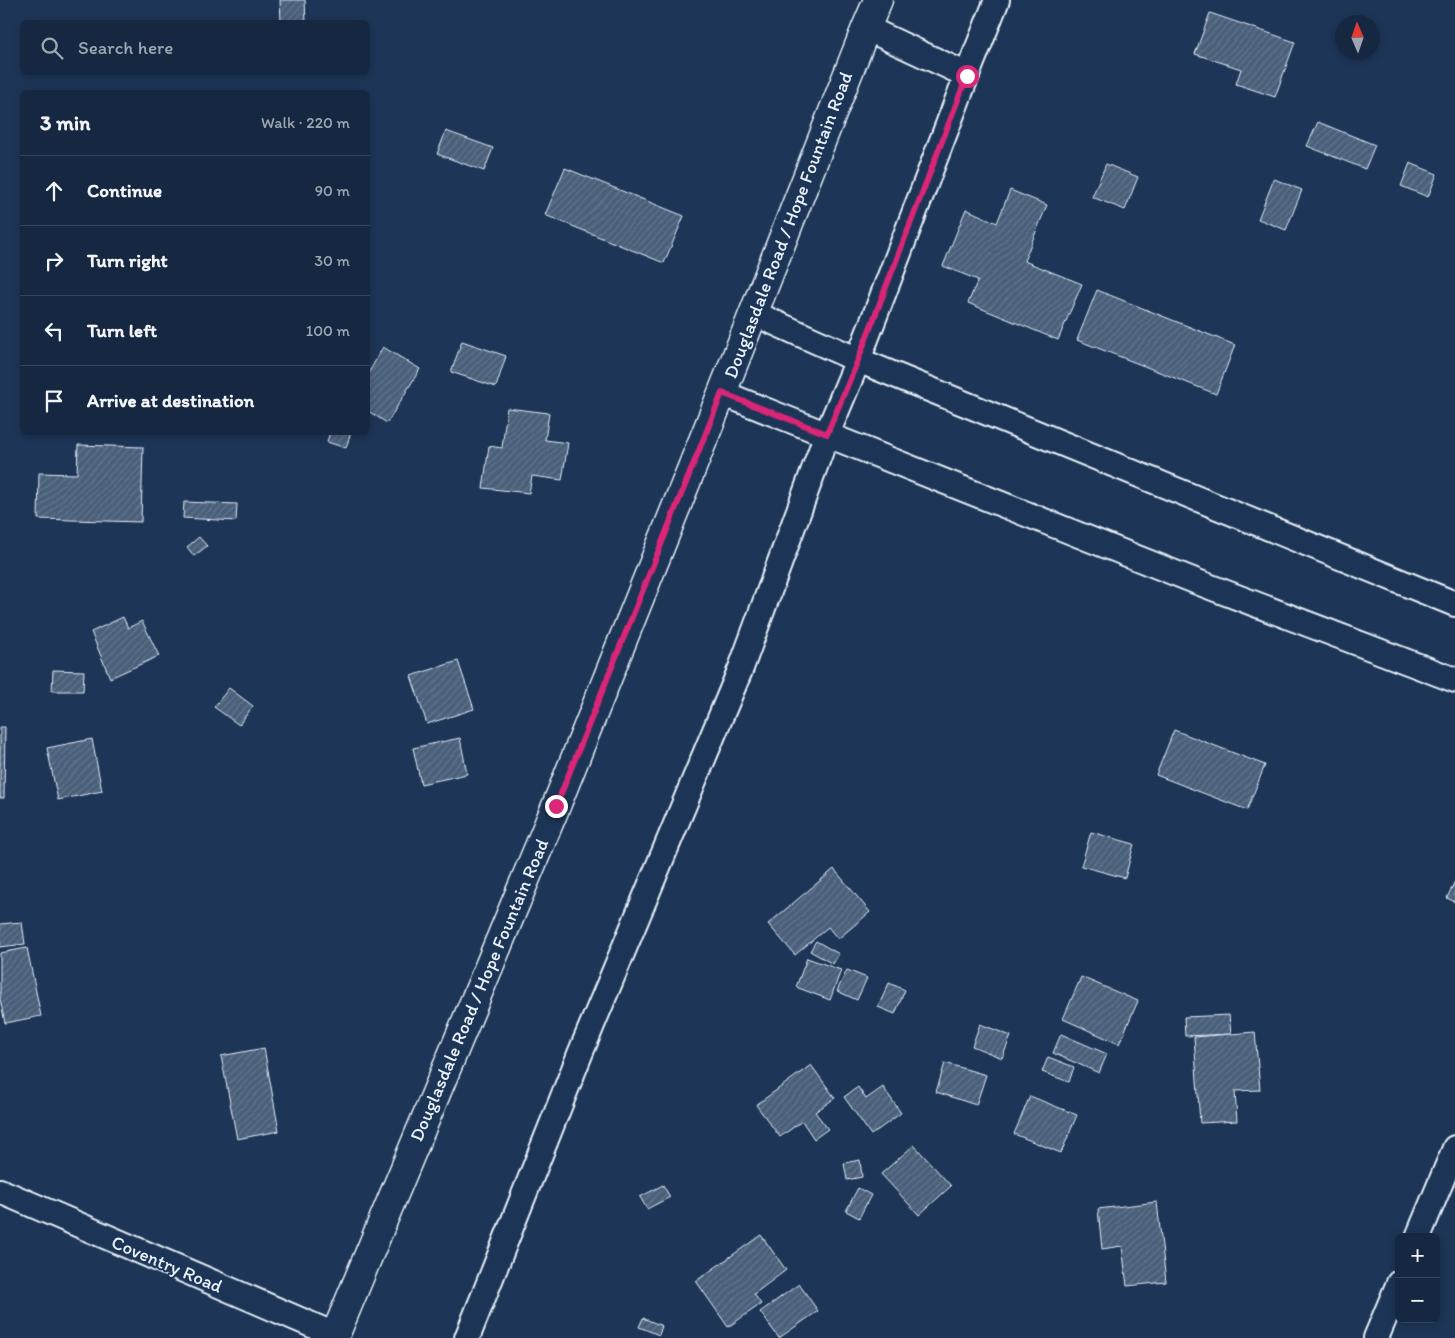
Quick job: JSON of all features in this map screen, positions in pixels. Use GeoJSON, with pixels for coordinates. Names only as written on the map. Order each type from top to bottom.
{"type":"FeatureCollection","features":[{"type":"Feature","properties":{"kind":"main road","name":"Douglasdale Road / Hope Fountain Road"},"geometry":{"type":"LineString","coordinates":[[335,1337],[559,797],[878,0]]}},
{"type":"Feature","properties":{"kind":"street"},"geometry":{"type":"LineString","coordinates":[[467,1338],[580,1054],[741,668],[827,434],[858,360],[998,0]]}},
{"type":"Feature","properties":{"kind":"street"},"geometry":{"type":"LineString","coordinates":[[866,28],[967,76]]}},
{"type":"Feature","properties":{"kind":"street"},"geometry":{"type":"LineString","coordinates":[[754,313],[858,360],[1455,604]]}},
{"type":"Feature","properties":{"kind":"street"},"geometry":{"type":"LineString","coordinates":[[722,393],[1200,583],[1455,680]]}},
{"type":"Feature","properties":{"kind":"street"},"geometry":{"type":"LineString","coordinates":[[1420,1233],[1455,1148]]}},
{"type":"Feature","properties":{"kind":"street","name":"Coventry Road"},"geometry":{"type":"LineString","coordinates":[[0,1192],[335,1337]]}},
{"type":"Feature","properties":{"kind":"street"},"geometry":{"type":"LineString","coordinates":[[1376,1338],[1395,1293]]}},
{"type":"Feature","properties":{"kind":"building"},"geometry":{"type":"Polygon","coordinates":[[[280,0],[305,0],[306,20],[281,20],[280,0]]]}},
{"type":"Feature","properties":{"kind":"building"},"geometry":{"type":"Polygon","coordinates":[[[1210,13],[1295,42],[1275,97],[1236,84],[1241,69],[1195,54],[1210,13]]]}},
{"type":"Feature","properties":{"kind":"building"},"geometry":{"type":"Polygon","coordinates":[[[1318,122],[1375,145],[1365,169],[1307,146],[1318,122]]]}},
{"type":"Feature","properties":{"kind":"building"},"geometry":{"type":"Polygon","coordinates":[[[446,131],[493,148],[484,171],[437,154],[446,131]]]}},
{"type":"Feature","properties":{"kind":"building"},"geometry":{"type":"Polygon","coordinates":[[[1410,163],[1437,174],[1428,197],[1401,186],[1410,163]]]}},
{"type":"Feature","properties":{"kind":"building"},"geometry":{"type":"Polygon","coordinates":[[[1106,164],[1138,177],[1125,210],[1092,197],[1106,164]]]}},
{"type":"Feature","properties":{"kind":"building"},"geometry":{"type":"Polygon","coordinates":[[[565,168],[684,216],[664,263],[545,215],[565,168]]]}},
{"type":"Feature","properties":{"kind":"building"},"geometry":{"type":"Polygon","coordinates":[[[1274,179],[1302,190],[1286,230],[1258,219],[1274,179]]]}},
{"type":"Feature","properties":{"kind":"building"},"geometry":{"type":"Polygon","coordinates":[[[1010,190],[1047,205],[1024,261],[1082,284],[1058,340],[968,303],[978,280],[943,266],[966,209],[997,223],[1010,190]]]}},
{"type":"Feature","properties":{"kind":"building"},"geometry":{"type":"Polygon","coordinates":[[[1097,290],[1235,345],[1216,394],[1077,340],[1097,290]]]}},
{"type":"Feature","properties":{"kind":"building"},"geometry":{"type":"Polygon","coordinates":[[[462,341],[506,356],[496,387],[451,372],[462,341]]]}},
{"type":"Feature","properties":{"kind":"building"},"geometry":{"type":"Polygon","coordinates":[[[383,347],[420,369],[387,423],[370,412],[370,370],[383,347]]]}},
{"type":"Feature","properties":{"kind":"building"},"geometry":{"type":"Polygon","coordinates":[[[507,408],[549,413],[545,440],[568,443],[562,480],[532,476],[529,493],[483,488],[489,446],[502,448],[507,408]]]}},
{"type":"Feature","properties":{"kind":"building"},"geometry":{"type":"Polygon","coordinates":[[[329,435],[350,435],[346,448],[327,442],[329,435]]]}},
{"type":"Feature","properties":{"kind":"building"},"geometry":{"type":"Polygon","coordinates":[[[78,445],[143,447],[141,522],[38,519],[39,473],[77,474],[78,445]]]}},
{"type":"Feature","properties":{"kind":"building"},"geometry":{"type":"Polygon","coordinates":[[[184,502],[237,504],[236,521],[183,518],[184,502]]]}},
{"type":"Feature","properties":{"kind":"building"},"geometry":{"type":"Polygon","coordinates":[[[199,537],[207,546],[194,556],[187,547],[199,537]]]}},
{"type":"Feature","properties":{"kind":"building"},"geometry":{"type":"Polygon","coordinates":[[[123,617],[128,628],[142,621],[159,656],[110,678],[91,632],[123,617]]]}},
{"type":"Feature","properties":{"kind":"building"},"geometry":{"type":"Polygon","coordinates":[[[458,661],[474,709],[427,724],[411,676],[458,661]]]}},
{"type":"Feature","properties":{"kind":"building"},"geometry":{"type":"Polygon","coordinates":[[[53,670],[84,671],[83,691],[52,691],[53,670]]]}},
{"type":"Feature","properties":{"kind":"building"},"geometry":{"type":"Polygon","coordinates":[[[229,688],[253,706],[239,725],[214,707],[229,688]]]}},
{"type":"Feature","properties":{"kind":"building"},"geometry":{"type":"Polygon","coordinates":[[[0,727],[5,727],[4,798],[0,798],[0,727]]]}},
{"type":"Feature","properties":{"kind":"building"},"geometry":{"type":"Polygon","coordinates":[[[1174,730],[1265,765],[1247,810],[1156,775],[1174,730]]]}},
{"type":"Feature","properties":{"kind":"building"},"geometry":{"type":"Polygon","coordinates":[[[460,738],[467,774],[421,784],[413,748],[460,738]]]}},
{"type":"Feature","properties":{"kind":"building"},"geometry":{"type":"Polygon","coordinates":[[[92,739],[102,791],[58,800],[47,748],[92,739]]]}},
{"type":"Feature","properties":{"kind":"building"},"geometry":{"type":"Polygon","coordinates":[[[1091,832],[1134,844],[1125,878],[1081,866],[1091,832]]]}},
{"type":"Feature","properties":{"kind":"building"},"geometry":{"type":"Polygon","coordinates":[[[834,869],[870,912],[838,939],[828,927],[795,955],[768,924],[834,869]]]}},
{"type":"Feature","properties":{"kind":"building"},"geometry":{"type":"Polygon","coordinates":[[[1455,881],[1455,902],[1447,898],[1455,881]]]}},
{"type":"Feature","properties":{"kind":"building"},"geometry":{"type":"Polygon","coordinates":[[[22,922],[25,944],[0,947],[0,924],[22,922]]]}},
{"type":"Feature","properties":{"kind":"building"},"geometry":{"type":"Polygon","coordinates":[[[816,941],[839,954],[833,964],[810,951],[816,941]]]}},
{"type":"Feature","properties":{"kind":"building"},"geometry":{"type":"Polygon","coordinates":[[[27,948],[41,1016],[5,1023],[0,999],[0,953],[27,948]]]}},
{"type":"Feature","properties":{"kind":"building"},"geometry":{"type":"Polygon","coordinates":[[[807,958],[841,970],[830,1000],[796,987],[807,958]]]}},
{"type":"Feature","properties":{"kind":"building"},"geometry":{"type":"Polygon","coordinates":[[[847,970],[867,978],[857,1000],[837,991],[847,970]]]}},
{"type":"Feature","properties":{"kind":"building"},"geometry":{"type":"Polygon","coordinates":[[[1081,977],[1138,1001],[1119,1044],[1063,1019],[1081,977]]]}},
{"type":"Feature","properties":{"kind":"building"},"geometry":{"type":"Polygon","coordinates":[[[889,983],[905,990],[895,1014],[878,1007],[889,983]]]}},
{"type":"Feature","properties":{"kind":"building"},"geometry":{"type":"Polygon","coordinates":[[[1229,1015],[1231,1034],[1185,1036],[1184,1017],[1229,1015]]]}},
{"type":"Feature","properties":{"kind":"building"},"geometry":{"type":"Polygon","coordinates":[[[980,1024],[1011,1036],[1002,1058],[972,1046],[980,1024]]]}},
{"type":"Feature","properties":{"kind":"building"},"geometry":{"type":"Polygon","coordinates":[[[1255,1032],[1260,1090],[1235,1091],[1237,1121],[1200,1123],[1194,1037],[1255,1032]]]}},
{"type":"Feature","properties":{"kind":"building"},"geometry":{"type":"Polygon","coordinates":[[[1061,1034],[1107,1054],[1099,1073],[1053,1053],[1061,1034]]]}},
{"type":"Feature","properties":{"kind":"building"},"geometry":{"type":"Polygon","coordinates":[[[264,1048],[279,1131],[237,1139],[221,1056],[264,1048]]]}},
{"type":"Feature","properties":{"kind":"building"},"geometry":{"type":"Polygon","coordinates":[[[1048,1057],[1074,1067],[1069,1082],[1042,1072],[1048,1057]]]}},
{"type":"Feature","properties":{"kind":"building"},"geometry":{"type":"Polygon","coordinates":[[[945,1063],[986,1075],[976,1105],[936,1092],[945,1063]]]}},
{"type":"Feature","properties":{"kind":"building"},"geometry":{"type":"Polygon","coordinates":[[[811,1065],[835,1098],[815,1112],[828,1129],[814,1139],[802,1121],[780,1137],[756,1105],[811,1065]]]}},
{"type":"Feature","properties":{"kind":"building"},"geometry":{"type":"Polygon","coordinates":[[[858,1087],[866,1099],[883,1087],[901,1113],[871,1135],[844,1097],[858,1087]]]}},
{"type":"Feature","properties":{"kind":"building"},"geometry":{"type":"Polygon","coordinates":[[[1030,1096],[1077,1115],[1061,1153],[1014,1134],[1030,1096]]]}},
{"type":"Feature","properties":{"kind":"building"},"geometry":{"type":"Polygon","coordinates":[[[914,1145],[951,1186],[919,1215],[881,1174],[914,1145]]]}},
{"type":"Feature","properties":{"kind":"building"},"geometry":{"type":"Polygon","coordinates":[[[860,1160],[862,1177],[847,1180],[844,1163],[860,1160]]]}},
{"type":"Feature","properties":{"kind":"building"},"geometry":{"type":"Polygon","coordinates":[[[663,1185],[670,1197],[647,1209],[640,1197],[663,1185]]]}},
{"type":"Feature","properties":{"kind":"building"},"geometry":{"type":"Polygon","coordinates":[[[858,1188],[871,1195],[859,1218],[846,1211],[858,1188]]]}},
{"type":"Feature","properties":{"kind":"building"},"geometry":{"type":"Polygon","coordinates":[[[1157,1202],[1166,1282],[1127,1286],[1122,1246],[1102,1249],[1098,1209],[1157,1202]]]}},
{"type":"Feature","properties":{"kind":"building"},"geometry":{"type":"Polygon","coordinates":[[[761,1235],[786,1270],[754,1294],[761,1304],[728,1327],[696,1281],[761,1235]]]}},
{"type":"Feature","properties":{"kind":"building"},"geometry":{"type":"Polygon","coordinates":[[[799,1284],[818,1311],[779,1338],[760,1312],[799,1284]]]}},
{"type":"Feature","properties":{"kind":"building"},"geometry":{"type":"Polygon","coordinates":[[[643,1318],[662,1326],[659,1335],[639,1327],[643,1318]]]}},
{"type":"Feature","properties":{"kind":"route"},"geometry":{"type":"LineString","coordinates":[[556,806],[722,393],[827,434],[858,360],[967,76]]}}]}
